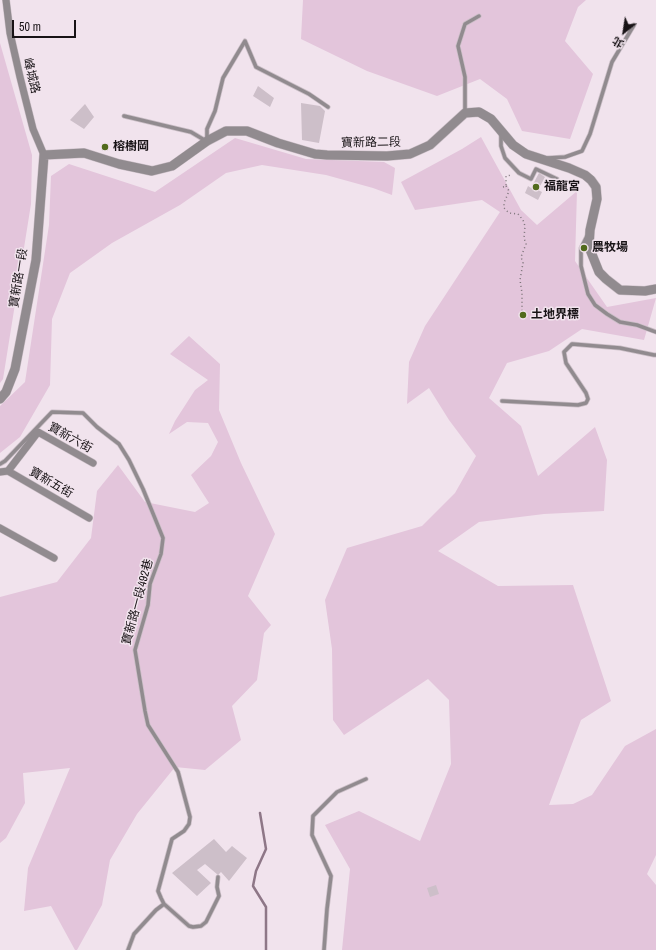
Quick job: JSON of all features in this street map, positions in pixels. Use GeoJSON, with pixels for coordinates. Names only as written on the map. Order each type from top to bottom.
{"type":"FeatureCollection","features":[{"type":"Feature","properties":{"kind":"street","name":"峰城路"},"geometry":{"type":"LineString","coordinates":[[6,1],[10,33],[22,85],[33,129],[44,155]]}},
{"type":"Feature","properties":{"kind":"street"},"geometry":{"type":"LineString","coordinates":[[466,113],[479,112],[491,119],[512,145],[526,154],[569,168],[585,175],[596,186],[597,199],[590,230],[589,247],[599,272],[620,290],[645,291],[656,289]]}},
{"type":"Feature","properties":{"kind":"street","name":"寶新路二段"},"geometry":{"type":"LineString","coordinates":[[44,155],[84,153],[119,164],[152,171],[172,166],[207,141],[226,132],[247,131],[278,143],[315,154],[387,156],[410,154],[430,145],[466,113]]}},
{"type":"Feature","properties":{"kind":"street","name":"寶新路一段"},"geometry":{"type":"LineString","coordinates":[[0,399],[6,392],[15,369],[36,260],[44,155]]}},
{"type":"Feature","properties":{"kind":"street","name":"寶新六街"},"geometry":{"type":"LineString","coordinates":[[4,472],[38,432],[93,463]]}},
{"type":"Feature","properties":{"kind":"street","name":"寶新五街"},"geometry":{"type":"LineString","coordinates":[[4,472],[89,518]]}},
{"type":"Feature","properties":{"kind":"street"},"geometry":{"type":"LineString","coordinates":[[0,528],[54,558]]}},
{"type":"Feature","properties":{"kind":"lane"},"geometry":{"type":"LineString","coordinates":[[466,113],[465,77],[458,46],[465,24],[479,16]]}},
{"type":"Feature","properties":{"kind":"lane"},"geometry":{"type":"LineString","coordinates":[[539,159],[565,157],[582,150],[590,134],[612,62],[634,25]]}},
{"type":"Feature","properties":{"kind":"lane"},"geometry":{"type":"LineString","coordinates":[[124,116],[191,132],[207,141],[207,129],[215,111],[223,78],[245,41],[256,67],[309,94],[328,107]]}},
{"type":"Feature","properties":{"kind":"lane"},"geometry":{"type":"LineString","coordinates":[[501,132],[501,146],[505,158],[519,173],[531,179],[536,169],[557,179]]}},
{"type":"Feature","properties":{"kind":"lane"},"geometry":{"type":"LineString","coordinates":[[590,230],[581,248],[581,266],[588,294],[595,305],[620,322],[637,325],[656,332]]}},
{"type":"Feature","properties":{"kind":"lane"},"geometry":{"type":"LineString","coordinates":[[502,401],[578,405],[586,403],[588,399],[586,393],[566,363],[564,352],[572,344],[620,348],[656,355]]}},
{"type":"Feature","properties":{"kind":"lane","name":"寶新路一段492巷"},"geometry":{"type":"LineString","coordinates":[[0,464],[5,461],[52,412],[83,413],[119,444],[129,460],[143,489],[163,538],[161,554],[150,584],[148,605],[135,650],[148,724],[178,772],[190,817],[187,828],[172,839],[158,891],[164,904]]}},
{"type":"Feature","properties":{"kind":"lane"},"geometry":{"type":"LineString","coordinates":[[324,950],[331,876],[312,835],[313,816],[337,792],[366,779]]}},
{"type":"Feature","properties":{"kind":"lane"},"geometry":{"type":"LineString","coordinates":[[128,950],[134,934],[156,910],[164,904],[189,926],[201,926],[206,922],[219,896],[217,888],[218,877]]}},
{"type":"Feature","properties":{"kind":"path"},"geometry":{"type":"LineString","coordinates":[[519,173],[506,176],[506,186],[509,191],[504,202],[504,208],[509,213],[518,214],[524,220],[525,226],[524,238],[526,244],[521,257],[523,263],[520,280],[522,293],[522,317]]}},
{"type":"Feature","properties":{"kind":"shaded area"},"geometry":{"type":"Polygon","coordinates":[[[303,0],[586,0],[578,7],[565,41],[593,74],[570,139],[522,131],[507,99],[480,79],[437,96],[367,71],[301,39],[303,0]]]}},
{"type":"Feature","properties":{"kind":"shaded area"},"geometry":{"type":"Polygon","coordinates":[[[0,43],[32,155],[31,204],[3,379],[0,383],[0,43]]]}},
{"type":"Feature","properties":{"kind":"shaded area"},"geometry":{"type":"Polygon","coordinates":[[[481,137],[521,210],[537,225],[577,191],[575,261],[607,307],[656,298],[644,340],[582,329],[549,351],[507,363],[489,398],[521,426],[538,476],[595,427],[607,460],[604,511],[544,514],[479,522],[438,551],[498,586],[573,585],[611,701],[581,720],[549,805],[573,804],[592,795],[625,746],[656,729],[656,855],[647,874],[656,885],[656,950],[342,950],[350,869],[325,825],[359,811],[420,841],[451,764],[449,700],[428,679],[344,735],[333,720],[332,649],[325,600],[347,548],[422,526],[455,493],[476,456],[449,420],[429,388],[407,404],[409,362],[425,326],[500,212],[482,200],[415,210],[401,182],[481,137]]]}},
{"type":"Feature","properties":{"kind":"shaded area"},"geometry":{"type":"Polygon","coordinates":[[[235,138],[306,159],[384,162],[395,168],[392,195],[326,175],[262,165],[226,173],[180,205],[112,243],[70,273],[52,319],[50,385],[20,437],[0,453],[0,406],[25,382],[49,225],[51,176],[69,164],[155,192],[235,138]]]}},
{"type":"Feature","properties":{"kind":"shaded area"},"geometry":{"type":"Polygon","coordinates":[[[189,336],[220,364],[219,410],[241,463],[275,534],[248,596],[271,625],[264,633],[257,680],[232,706],[241,740],[205,770],[175,767],[137,814],[110,860],[102,905],[77,950],[75,950],[51,906],[24,911],[28,868],[70,768],[23,773],[25,803],[6,838],[0,843],[0,597],[57,582],[91,538],[97,491],[118,465],[145,502],[195,512],[209,503],[191,475],[211,456],[218,442],[208,423],[187,422],[169,434],[175,421],[195,390],[208,380],[170,354],[189,336]]]}},
{"type":"Feature","properties":{"kind":"building"},"geometry":{"type":"Polygon","coordinates":[[[258,86],[274,98],[270,107],[253,96],[258,86]]]}},
{"type":"Feature","properties":{"kind":"building"},"geometry":{"type":"Polygon","coordinates":[[[301,103],[320,106],[325,111],[319,143],[302,140],[301,103]]]}},
{"type":"Feature","properties":{"kind":"building"},"geometry":{"type":"Polygon","coordinates":[[[85,104],[94,117],[84,129],[70,120],[85,104]]]}},
{"type":"Feature","properties":{"kind":"building","name":"福龍宮"},"geometry":{"type":"Polygon","coordinates":[[[539,173],[545,177],[538,190],[542,192],[538,200],[525,193],[528,186],[531,188],[539,173]]]}},
{"type":"Feature","properties":{"kind":"building"},"geometry":{"type":"Polygon","coordinates":[[[214,839],[226,852],[232,846],[247,858],[229,881],[221,872],[218,875],[205,864],[197,870],[211,883],[197,896],[172,873],[214,839]]]}},
{"type":"Feature","properties":{"kind":"building"},"geometry":{"type":"Polygon","coordinates":[[[436,885],[439,894],[430,897],[427,888],[436,885]]]}},
{"type":"Feature","properties":{"kind":"waterway"},"geometry":{"type":"LineString","coordinates":[[260,813],[266,849],[256,871],[253,886],[266,907],[266,950]]}},
{"type":"Feature","properties":{"kind":"place","name":"榕樹岡"},"geometry":{"type":"Point","coordinates":[105,147]}},
{"type":"Feature","properties":{"kind":"place","name":"福龍宮"},"geometry":{"type":"Point","coordinates":[536,187]}},
{"type":"Feature","properties":{"kind":"place","name":"農牧場"},"geometry":{"type":"Point","coordinates":[584,248]}},
{"type":"Feature","properties":{"kind":"place","name":"土地界標"},"geometry":{"type":"Point","coordinates":[523,315]}}]}
